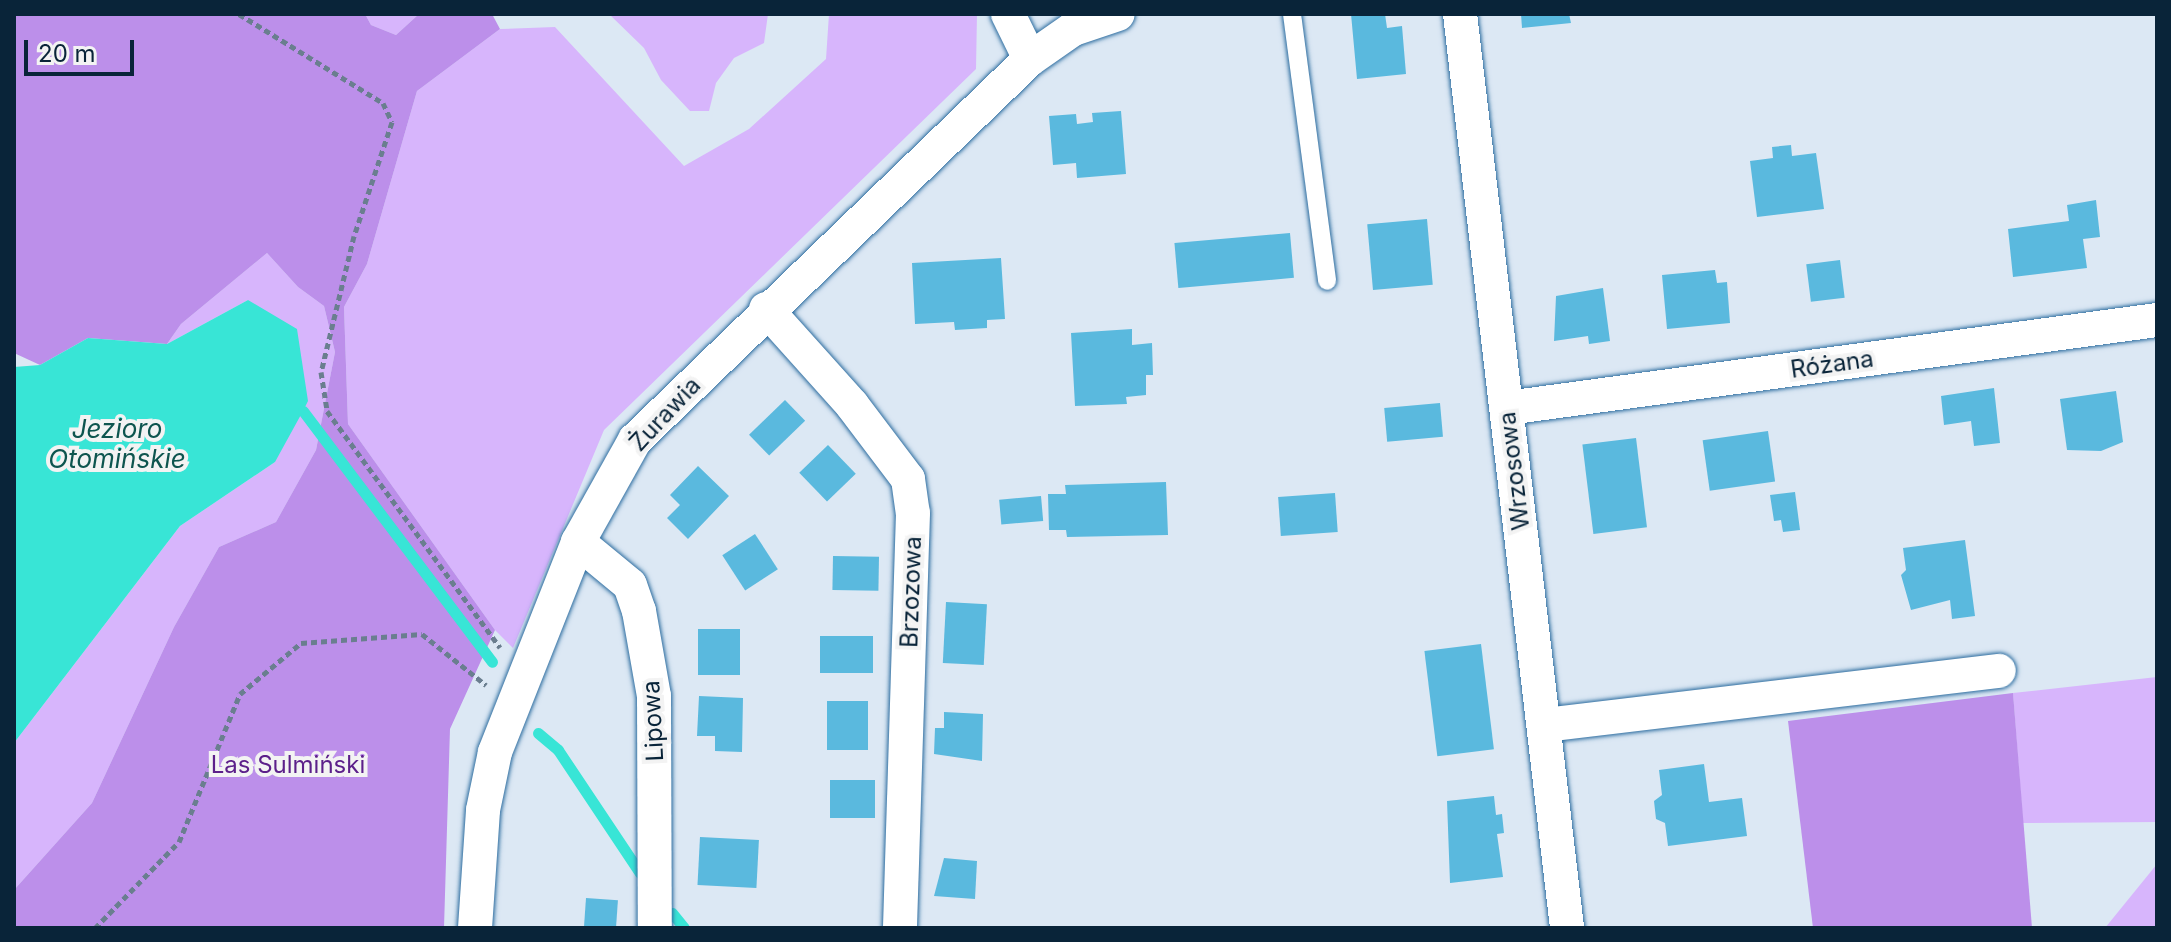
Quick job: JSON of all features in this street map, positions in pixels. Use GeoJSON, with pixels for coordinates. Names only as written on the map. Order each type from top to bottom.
{"type":"FeatureCollection","features":[{"type":"Feature","properties":{"kind":"street"},"geometry":{"type":"LineString","coordinates":[[1008,14],[1030,59]]}},
{"type":"Feature","properties":{"kind":"street","name":"Żurawia"},"geometry":{"type":"LineString","coordinates":[[475,928],[483,810],[495,752],[578,542],[635,440],[766,309],[1030,59],[1073,29],[1118,14]]}},
{"type":"Feature","properties":{"kind":"street","name":"Wrzosowa"},"geometry":{"type":"LineString","coordinates":[[1460,14],[1567,928]]}},
{"type":"Feature","properties":{"kind":"street","name":"Brzozowa"},"geometry":{"type":"LineString","coordinates":[[766,309],[852,405],[908,479],[913,513],[900,928]]}},
{"type":"Feature","properties":{"kind":"street","name":"Różana"},"geometry":{"type":"LineString","coordinates":[[1507,408],[2157,320]]}},
{"type":"Feature","properties":{"kind":"street","name":"Lipowa"},"geometry":{"type":"LineString","coordinates":[[578,542],[630,585],[639,611],[654,696],[655,928]]}},
{"type":"Feature","properties":{"kind":"street"},"geometry":{"type":"LineString","coordinates":[[1544,725],[1999,671]]}},
{"type":"Feature","properties":{"kind":"lane"},"geometry":{"type":"LineString","coordinates":[[1292,14],[1327,281]]}},
{"type":"Feature","properties":{"kind":"path"},"geometry":{"type":"LineString","coordinates":[[239,14],[383,103],[392,122],[354,236],[321,372],[327,411],[468,609],[518,689]]}},
{"type":"Feature","properties":{"kind":"path"},"geometry":{"type":"LineString","coordinates":[[95,928],[179,842],[240,694],[301,643],[422,634],[518,689]]}},
{"type":"Feature","properties":{"kind":"shaded area"},"geometry":{"type":"Polygon","coordinates":[[[365,14],[419,14],[396,35],[371,25],[365,14]]]}},
{"type":"Feature","properties":{"kind":"shaded area"},"geometry":{"type":"Polygon","coordinates":[[[609,14],[768,14],[764,43],[734,58],[716,83],[709,111],[690,111],[661,80],[644,48],[609,14]]]}},
{"type":"Feature","properties":{"kind":"shaded area"},"geometry":{"type":"Polygon","coordinates":[[[829,14],[977,14],[976,69],[604,430],[513,648],[495,630],[348,424],[344,307],[367,264],[417,91],[500,29],[555,27],[684,166],[749,129],[826,59],[829,14]]]}},
{"type":"Feature","properties":{"kind":"shaded area"},"geometry":{"type":"Polygon","coordinates":[[[267,253],[298,287],[324,306],[335,352],[316,450],[276,522],[219,547],[174,627],[92,803],[14,890],[14,743],[180,526],[275,462],[248,300],[167,344],[181,324],[267,253]]]}},
{"type":"Feature","properties":{"kind":"shaded area"},"geometry":{"type":"Polygon","coordinates":[[[2157,677],[2157,822],[2023,823],[2013,693],[2157,677]]]}},
{"type":"Feature","properties":{"kind":"shaded area"},"geometry":{"type":"Polygon","coordinates":[[[2157,864],[2157,928],[2105,928],[2157,864]]]}},
{"type":"Feature","properties":{"kind":"green space","name":"Las Sulmiński"},"geometry":{"type":"Polygon","coordinates":[[[14,14],[365,14],[371,25],[396,35],[419,14],[492,14],[500,29],[417,91],[367,264],[344,307],[348,424],[495,630],[450,729],[444,928],[14,928],[14,890],[92,803],[174,627],[219,547],[276,522],[316,450],[335,352],[324,306],[298,287],[267,253],[181,324],[167,344],[88,338],[40,365],[14,353],[14,14]]]}},
{"type":"Feature","properties":{"kind":"green space"},"geometry":{"type":"Polygon","coordinates":[[[2013,693],[2032,928],[1813,928],[1788,721],[2013,693]]]}},
{"type":"Feature","properties":{"kind":"water","name":"Jezioro Otomińskie"},"geometry":{"type":"Polygon","coordinates":[[[248,300],[297,329],[308,401],[303,411],[275,462],[180,526],[14,743],[14,367],[40,365],[88,338],[167,344],[248,300]]]}},
{"type":"Feature","properties":{"kind":"building"},"geometry":{"type":"Polygon","coordinates":[[[1351,14],[1385,14],[1387,28],[1402,26],[1406,74],[1357,79],[1351,14]]]}},
{"type":"Feature","properties":{"kind":"building"},"geometry":{"type":"Polygon","coordinates":[[[1521,14],[1569,14],[1571,23],[1522,28],[1521,14]]]}},
{"type":"Feature","properties":{"kind":"building"},"geometry":{"type":"Polygon","coordinates":[[[1121,111],[1126,174],[1077,178],[1076,163],[1053,165],[1049,116],[1076,114],[1077,124],[1093,122],[1092,113],[1121,111]]]}},
{"type":"Feature","properties":{"kind":"building"},"geometry":{"type":"Polygon","coordinates":[[[1791,145],[1792,156],[1816,153],[1824,209],[1757,217],[1750,161],[1773,158],[1772,147],[1791,145]]]}},
{"type":"Feature","properties":{"kind":"building"},"geometry":{"type":"Polygon","coordinates":[[[2096,200],[2100,237],[2083,239],[2087,268],[2013,277],[2008,229],[2069,221],[2067,205],[2096,200]]]}},
{"type":"Feature","properties":{"kind":"building"},"geometry":{"type":"Polygon","coordinates":[[[1427,219],[1433,285],[1373,290],[1367,224],[1427,219]]]}},
{"type":"Feature","properties":{"kind":"building"},"geometry":{"type":"Polygon","coordinates":[[[1290,233],[1294,278],[1178,288],[1174,243],[1290,233]]]}},
{"type":"Feature","properties":{"kind":"building"},"geometry":{"type":"Polygon","coordinates":[[[1001,258],[1005,319],[987,320],[987,328],[955,330],[954,322],[915,324],[912,263],[1001,258]]]}},
{"type":"Feature","properties":{"kind":"building"},"geometry":{"type":"Polygon","coordinates":[[[1840,260],[1845,298],[1811,302],[1806,264],[1840,260]]]}},
{"type":"Feature","properties":{"kind":"building"},"geometry":{"type":"Polygon","coordinates":[[[1715,270],[1717,283],[1727,282],[1730,323],[1667,329],[1662,275],[1715,270]]]}},
{"type":"Feature","properties":{"kind":"building"},"geometry":{"type":"Polygon","coordinates":[[[1603,288],[1610,341],[1589,344],[1588,336],[1554,341],[1556,296],[1603,288]]]}},
{"type":"Feature","properties":{"kind":"building"},"geometry":{"type":"Polygon","coordinates":[[[1132,329],[1132,345],[1152,343],[1153,375],[1146,375],[1146,395],[1126,397],[1127,404],[1075,406],[1071,333],[1132,329]]]}},
{"type":"Feature","properties":{"kind":"building"},"geometry":{"type":"Polygon","coordinates":[[[1994,388],[2000,443],[1974,446],[1971,421],[1944,425],[1941,396],[1994,388]]]}},
{"type":"Feature","properties":{"kind":"building"},"geometry":{"type":"Polygon","coordinates":[[[2116,391],[2123,442],[2101,451],[2067,450],[2060,399],[2116,391]]]}},
{"type":"Feature","properties":{"kind":"building"},"geometry":{"type":"Polygon","coordinates":[[[785,400],[805,421],[769,456],[749,435],[785,400]]]}},
{"type":"Feature","properties":{"kind":"building"},"geometry":{"type":"Polygon","coordinates":[[[1440,403],[1443,437],[1387,442],[1384,408],[1440,403]]]}},
{"type":"Feature","properties":{"kind":"building"},"geometry":{"type":"Polygon","coordinates":[[[1768,431],[1775,482],[1710,491],[1703,440],[1768,431]]]}},
{"type":"Feature","properties":{"kind":"building"},"geometry":{"type":"Polygon","coordinates":[[[1636,438],[1647,527],[1593,534],[1582,445],[1636,438]]]}},
{"type":"Feature","properties":{"kind":"building"},"geometry":{"type":"Polygon","coordinates":[[[828,445],[856,474],[827,502],[799,473],[828,445]]]}},
{"type":"Feature","properties":{"kind":"building"},"geometry":{"type":"Polygon","coordinates":[[[698,466],[729,496],[688,539],[667,518],[680,505],[670,495],[698,466]]]}},
{"type":"Feature","properties":{"kind":"building"},"geometry":{"type":"Polygon","coordinates":[[[1166,482],[1168,535],[1067,537],[1066,530],[1049,530],[1048,494],[1066,494],[1065,485],[1166,482]]]}},
{"type":"Feature","properties":{"kind":"building"},"geometry":{"type":"Polygon","coordinates":[[[1795,492],[1800,530],[1783,532],[1781,520],[1774,521],[1770,495],[1795,492]]]}},
{"type":"Feature","properties":{"kind":"building"},"geometry":{"type":"Polygon","coordinates":[[[1335,493],[1338,532],[1281,536],[1278,497],[1335,493]]]}},
{"type":"Feature","properties":{"kind":"building"},"geometry":{"type":"Polygon","coordinates":[[[1041,496],[1043,521],[1001,525],[999,500],[1041,496]]]}},
{"type":"Feature","properties":{"kind":"building"},"geometry":{"type":"Polygon","coordinates":[[[755,534],[778,569],[745,590],[722,555],[755,534]]]}},
{"type":"Feature","properties":{"kind":"building"},"geometry":{"type":"Polygon","coordinates":[[[1965,540],[1975,616],[1952,619],[1950,600],[1911,610],[1901,575],[1906,570],[1903,548],[1965,540]]]}},
{"type":"Feature","properties":{"kind":"building"},"geometry":{"type":"Polygon","coordinates":[[[833,556],[879,557],[878,591],[832,590],[833,556]]]}},
{"type":"Feature","properties":{"kind":"building"},"geometry":{"type":"Polygon","coordinates":[[[946,602],[987,604],[984,665],[943,663],[946,602]]]}},
{"type":"Feature","properties":{"kind":"building"},"geometry":{"type":"Polygon","coordinates":[[[698,629],[740,629],[740,675],[698,675],[698,629]]]}},
{"type":"Feature","properties":{"kind":"building"},"geometry":{"type":"Polygon","coordinates":[[[820,636],[873,636],[873,673],[820,673],[820,636]]]}},
{"type":"Feature","properties":{"kind":"building"},"geometry":{"type":"Polygon","coordinates":[[[1481,644],[1494,749],[1437,756],[1424,651],[1481,644]]]}},
{"type":"Feature","properties":{"kind":"building"},"geometry":{"type":"Polygon","coordinates":[[[699,696],[743,698],[742,752],[715,751],[715,736],[697,736],[699,696]]]}},
{"type":"Feature","properties":{"kind":"building"},"geometry":{"type":"Polygon","coordinates":[[[827,701],[868,701],[868,750],[827,750],[827,701]]]}},
{"type":"Feature","properties":{"kind":"building"},"geometry":{"type":"Polygon","coordinates":[[[944,712],[983,714],[982,761],[934,754],[935,728],[944,728],[944,712]]]}},
{"type":"Feature","properties":{"kind":"building"},"geometry":{"type":"Polygon","coordinates":[[[1704,764],[1709,802],[1742,798],[1747,836],[1668,846],[1665,823],[1656,819],[1654,801],[1662,795],[1659,770],[1704,764]]]}},
{"type":"Feature","properties":{"kind":"building"},"geometry":{"type":"Polygon","coordinates":[[[830,780],[875,780],[875,818],[830,818],[830,780]]]}},
{"type":"Feature","properties":{"kind":"building"},"geometry":{"type":"Polygon","coordinates":[[[1494,796],[1496,815],[1502,814],[1504,833],[1497,834],[1503,877],[1450,883],[1447,801],[1494,796]]]}},
{"type":"Feature","properties":{"kind":"building"},"geometry":{"type":"Polygon","coordinates":[[[700,837],[759,840],[756,888],[697,885],[700,837]]]}},
{"type":"Feature","properties":{"kind":"building"},"geometry":{"type":"Polygon","coordinates":[[[944,858],[977,861],[975,899],[934,896],[944,858]]]}},
{"type":"Feature","properties":{"kind":"building"},"geometry":{"type":"Polygon","coordinates":[[[586,898],[618,900],[616,928],[584,928],[586,898]]]}},
{"type":"Feature","properties":{"kind":"waterway"},"geometry":{"type":"LineString","coordinates":[[303,411],[492,662]]}},
{"type":"Feature","properties":{"kind":"waterway"},"geometry":{"type":"LineString","coordinates":[[538,733],[558,750],[640,873]]}},
{"type":"Feature","properties":{"kind":"waterway"},"geometry":{"type":"LineString","coordinates":[[672,913],[684,928]]}}]}
